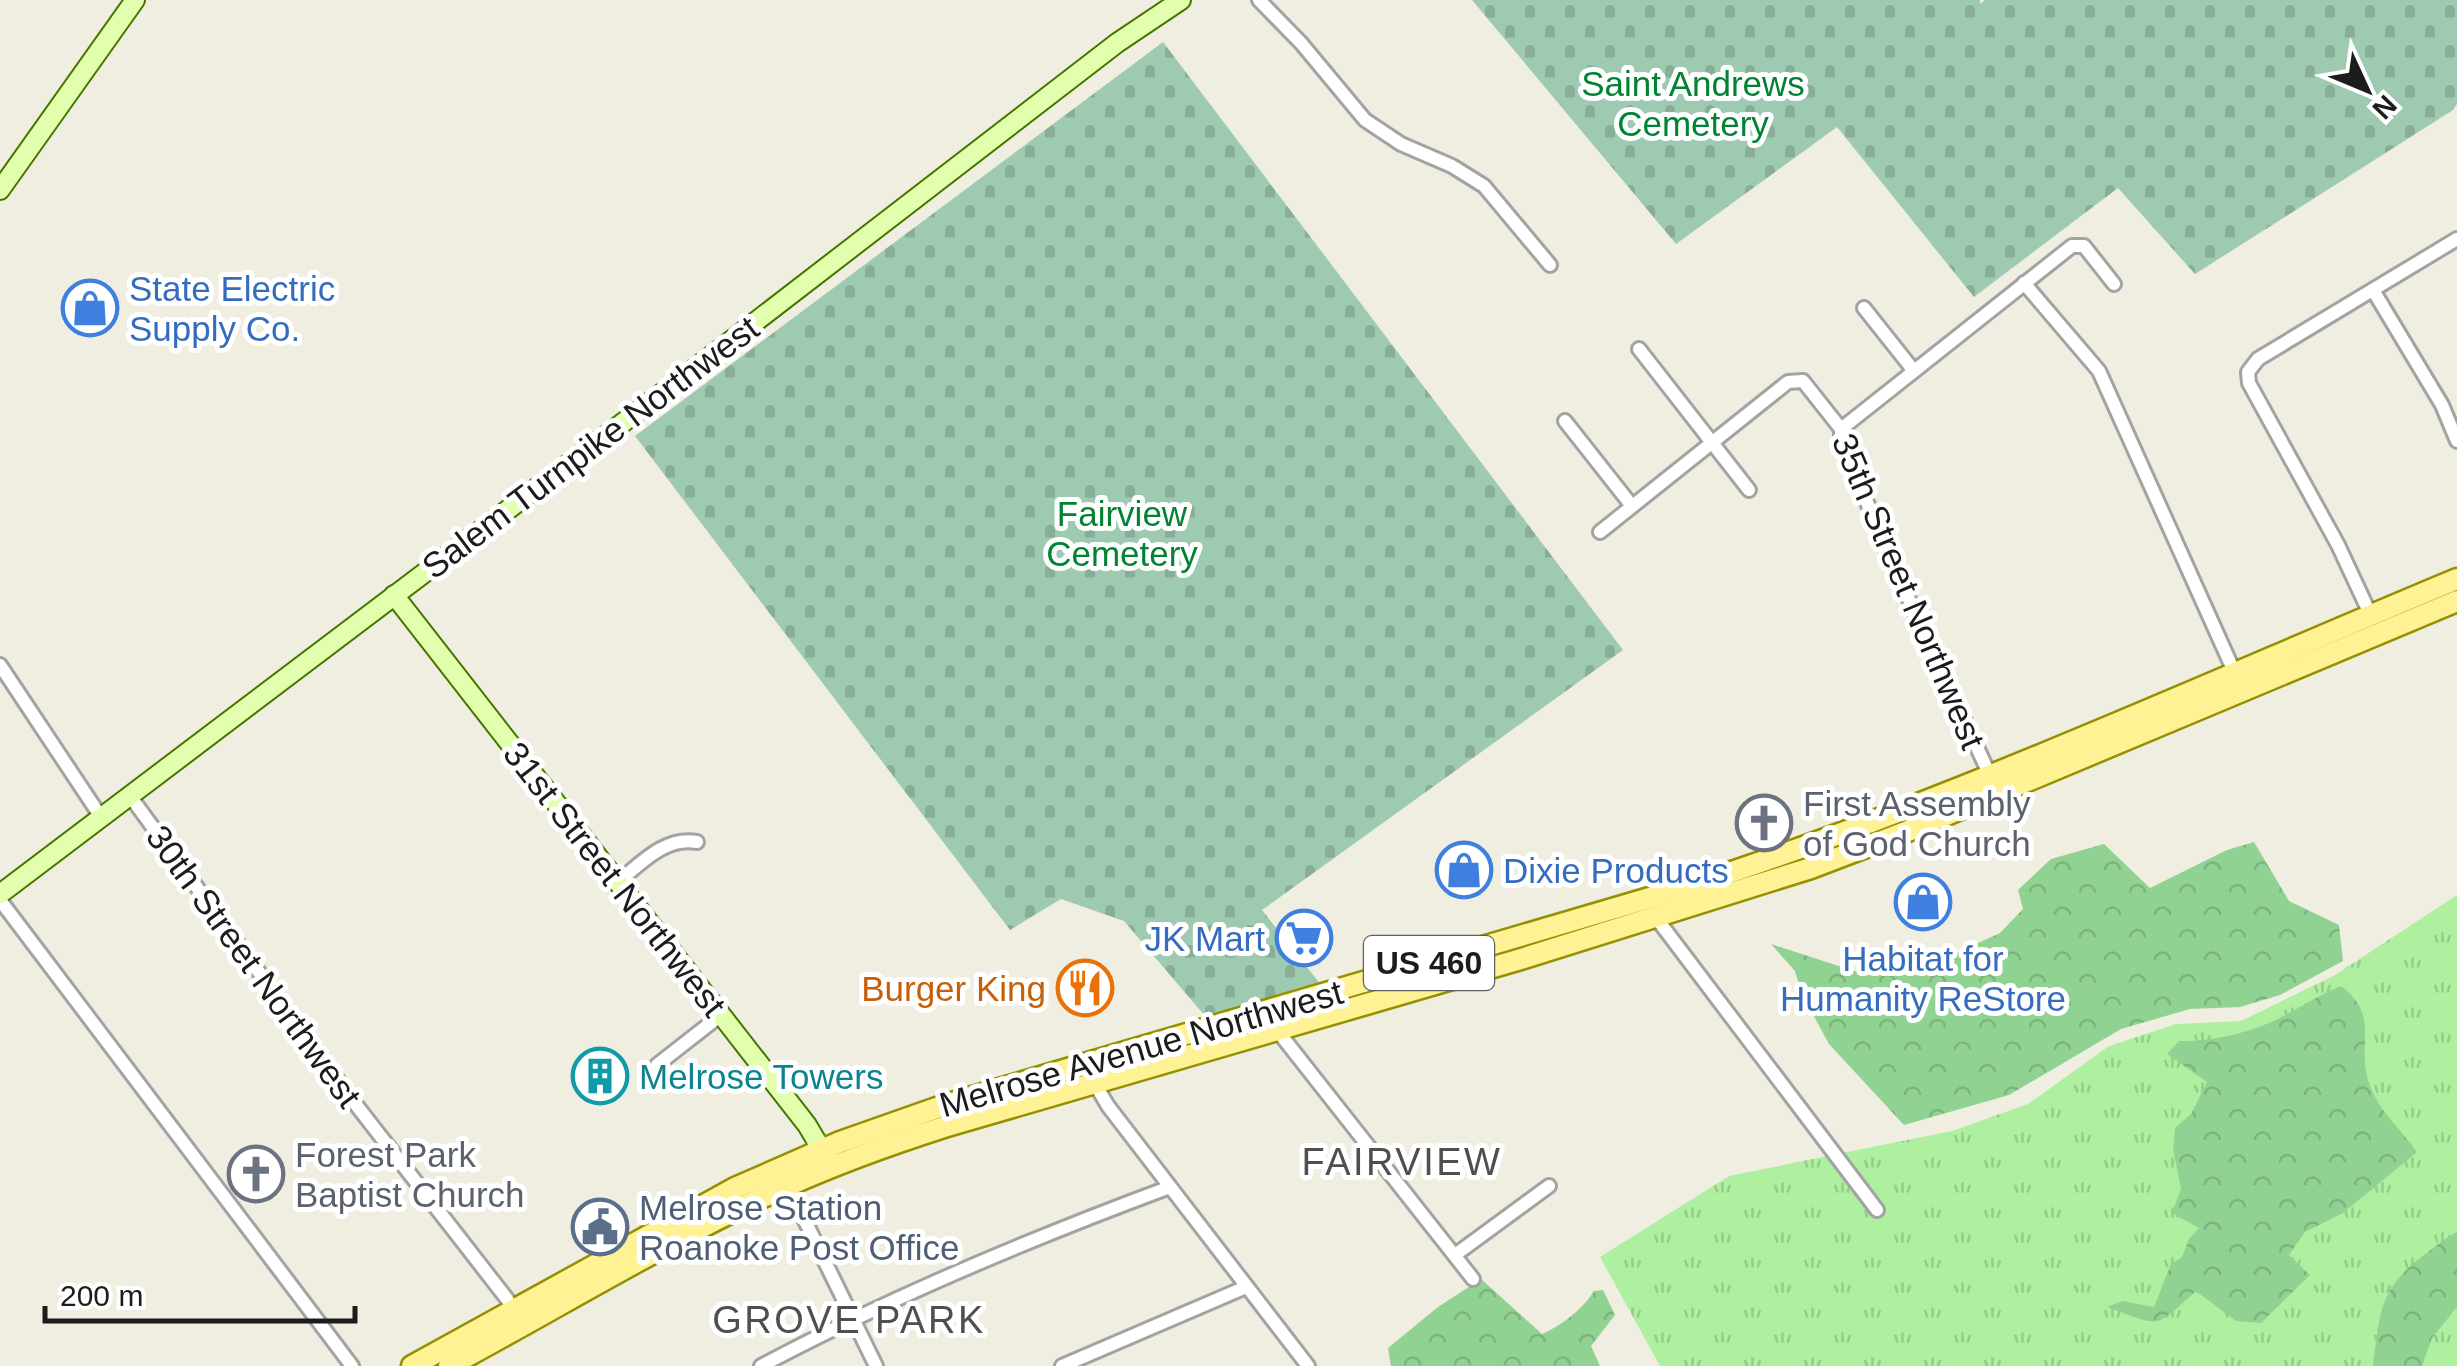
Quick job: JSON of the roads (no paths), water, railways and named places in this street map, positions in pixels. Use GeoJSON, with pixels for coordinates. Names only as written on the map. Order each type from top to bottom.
{"type":"FeatureCollection","features":[{"type":"Feature","properties":{"kind":"main road","name":"Melrose Avenue Northwest"},"geometry":{"type":"LineString","coordinates":[[412,1366],[459,1358],[707,1202],[827,1158],[945,1104],[1277,1030],[1651,908],[1814,844],[1994,784],[2374,624],[2457,579]]}},
{"type":"Feature","properties":{"kind":"main road","name":"Melrose Avenue Northwest"},"geometry":{"type":"LineString","coordinates":[[2374,624],[2457,601]]}},
{"type":"Feature","properties":{"kind":"main road","name":"Melrose Avenue Northwest"},"geometry":{"type":"LineString","coordinates":[[1089,1074],[1262,1012],[1651,908]]}},
{"type":"Feature","properties":{"kind":"main road","name":"Melrose Avenue Northwest"},"geometry":{"type":"LineString","coordinates":[[518,1318],[788,1186],[827,1158]]}},
{"type":"Feature","properties":{"kind":"street"},"geometry":{"type":"LineString","coordinates":[[0,190],[135,0]]}},
{"type":"Feature","properties":{"kind":"street","name":"Salem Turnpike Northwest"},"geometry":{"type":"LineString","coordinates":[[0,897],[1117,44],[1181,0]]}},
{"type":"Feature","properties":{"kind":"street"},"geometry":{"type":"LineString","coordinates":[[1259,0],[1301,42],[1365,120],[1401,144],[1473,178],[1495,198],[1550,265]]}},
{"type":"Feature","properties":{"kind":"street"},"geometry":{"type":"LineString","coordinates":[[2374,624],[2338,545],[2249,383],[2248,372],[2258,359],[2457,239]]}},
{"type":"Feature","properties":{"kind":"street"},"geometry":{"type":"LineString","coordinates":[[1841,429],[2077,244],[2084,246],[2114,284]]}},
{"type":"Feature","properties":{"kind":"street"},"geometry":{"type":"LineString","coordinates":[[2024,283],[2099,371],[2239,682]]}},
{"type":"Feature","properties":{"kind":"street"},"geometry":{"type":"LineString","coordinates":[[2372,290],[2454,423],[2457,441]]}},
{"type":"Feature","properties":{"kind":"street"},"geometry":{"type":"LineString","coordinates":[[1864,308],[1914,371]]}},
{"type":"Feature","properties":{"kind":"street"},"geometry":{"type":"LineString","coordinates":[[1639,349],[1749,490]]}},
{"type":"Feature","properties":{"kind":"street","name":"35th Street Northwest"},"geometry":{"type":"LineString","coordinates":[[1712,442],[1791,380],[1803,380],[1841,429],[1841,438],[1889,556],[1994,784]]}},
{"type":"Feature","properties":{"kind":"street"},"geometry":{"type":"LineString","coordinates":[[1566,421],[1632,506]]}},
{"type":"Feature","properties":{"kind":"street"},"geometry":{"type":"LineString","coordinates":[[1600,532],[1712,442]]}},
{"type":"Feature","properties":{"kind":"street","name":"31st Street Northwest"},"geometry":{"type":"LineString","coordinates":[[394,595],[807,1125],[827,1158]]}},
{"type":"Feature","properties":{"kind":"street","name":"30th Street Northwest"},"geometry":{"type":"LineString","coordinates":[[0,665],[101,818]]}},
{"type":"Feature","properties":{"kind":"street"},"geometry":{"type":"LineString","coordinates":[[0,697],[14,684]]}},
{"type":"Feature","properties":{"kind":"street","name":"30th Street Northwest"},"geometry":{"type":"LineString","coordinates":[[130,796],[518,1318]]}},
{"type":"Feature","properties":{"kind":"street"},"geometry":{"type":"LineString","coordinates":[[617,882],[676,841],[697,842]]}},
{"type":"Feature","properties":{"kind":"street"},"geometry":{"type":"LineString","coordinates":[[0,897],[352,1366]]}},
{"type":"Feature","properties":{"kind":"street"},"geometry":{"type":"LineString","coordinates":[[1651,908],[1877,1210]]}},
{"type":"Feature","properties":{"kind":"street"},"geometry":{"type":"LineString","coordinates":[[1262,1012],[1474,1279]]}},
{"type":"Feature","properties":{"kind":"street"},"geometry":{"type":"LineString","coordinates":[[657,1065],[720,1014]]}},
{"type":"Feature","properties":{"kind":"street"},"geometry":{"type":"LineString","coordinates":[[1089,1074],[1308,1366]]}},
{"type":"Feature","properties":{"kind":"street"},"geometry":{"type":"LineString","coordinates":[[788,1186],[876,1366]]}},
{"type":"Feature","properties":{"kind":"street"},"geometry":{"type":"LineString","coordinates":[[762,1366],[854,1317],[1013,1246],[1170,1186]]}},
{"type":"Feature","properties":{"kind":"street"},"geometry":{"type":"LineString","coordinates":[[1455,1254],[1549,1186]]}},
{"type":"Feature","properties":{"kind":"street"},"geometry":{"type":"LineString","coordinates":[[1062,1366],[1246,1286]]}},
{"type":"Feature","properties":{"kind":"place","name":"State Electric Supply Co."},"geometry":{"type":"Point","coordinates":[90,308]}},
{"type":"Feature","properties":{"kind":"place","name":"First Assembly of God Church"},"geometry":{"type":"Point","coordinates":[1764,823]}},
{"type":"Feature","properties":{"kind":"place","name":"Dixie Products"},"geometry":{"type":"Point","coordinates":[1464,870]}},
{"type":"Feature","properties":{"kind":"place","name":"Habitat for Humanity ReStore"},"geometry":{"type":"Point","coordinates":[1923,902]}},
{"type":"Feature","properties":{"kind":"place","name":"JK Mart"},"geometry":{"type":"Point","coordinates":[1304,938]}},
{"type":"Feature","properties":{"kind":"place","name":"Burger King"},"geometry":{"type":"Point","coordinates":[1085,988]}},
{"type":"Feature","properties":{"kind":"place","name":"Melrose Towers"},"geometry":{"type":"Point","coordinates":[600,1076]}},
{"type":"Feature","properties":{"kind":"place","name":"Forest Park Baptist Church"},"geometry":{"type":"Point","coordinates":[256,1174]}},
{"type":"Feature","properties":{"kind":"place","name":"Melrose Station Roanoke Post Office"},"geometry":{"type":"Point","coordinates":[600,1227]}},
{"type":"Feature","properties":{"kind":"district","name":"FAIRVIEW"},"geometry":{"type":"Point","coordinates":[1402,1162]}},
{"type":"Feature","properties":{"kind":"district","name":"GROVE PARK"},"geometry":{"type":"Point","coordinates":[849,1320]}},
{"type":"Feature","properties":{"kind":"park label","name":"Saint Andrews Cemetery"},"geometry":{"type":"Point","coordinates":[1693,103]}},
{"type":"Feature","properties":{"kind":"park label","name":"Fairview Cemetery"},"geometry":{"type":"Point","coordinates":[1122,533]}}]}
